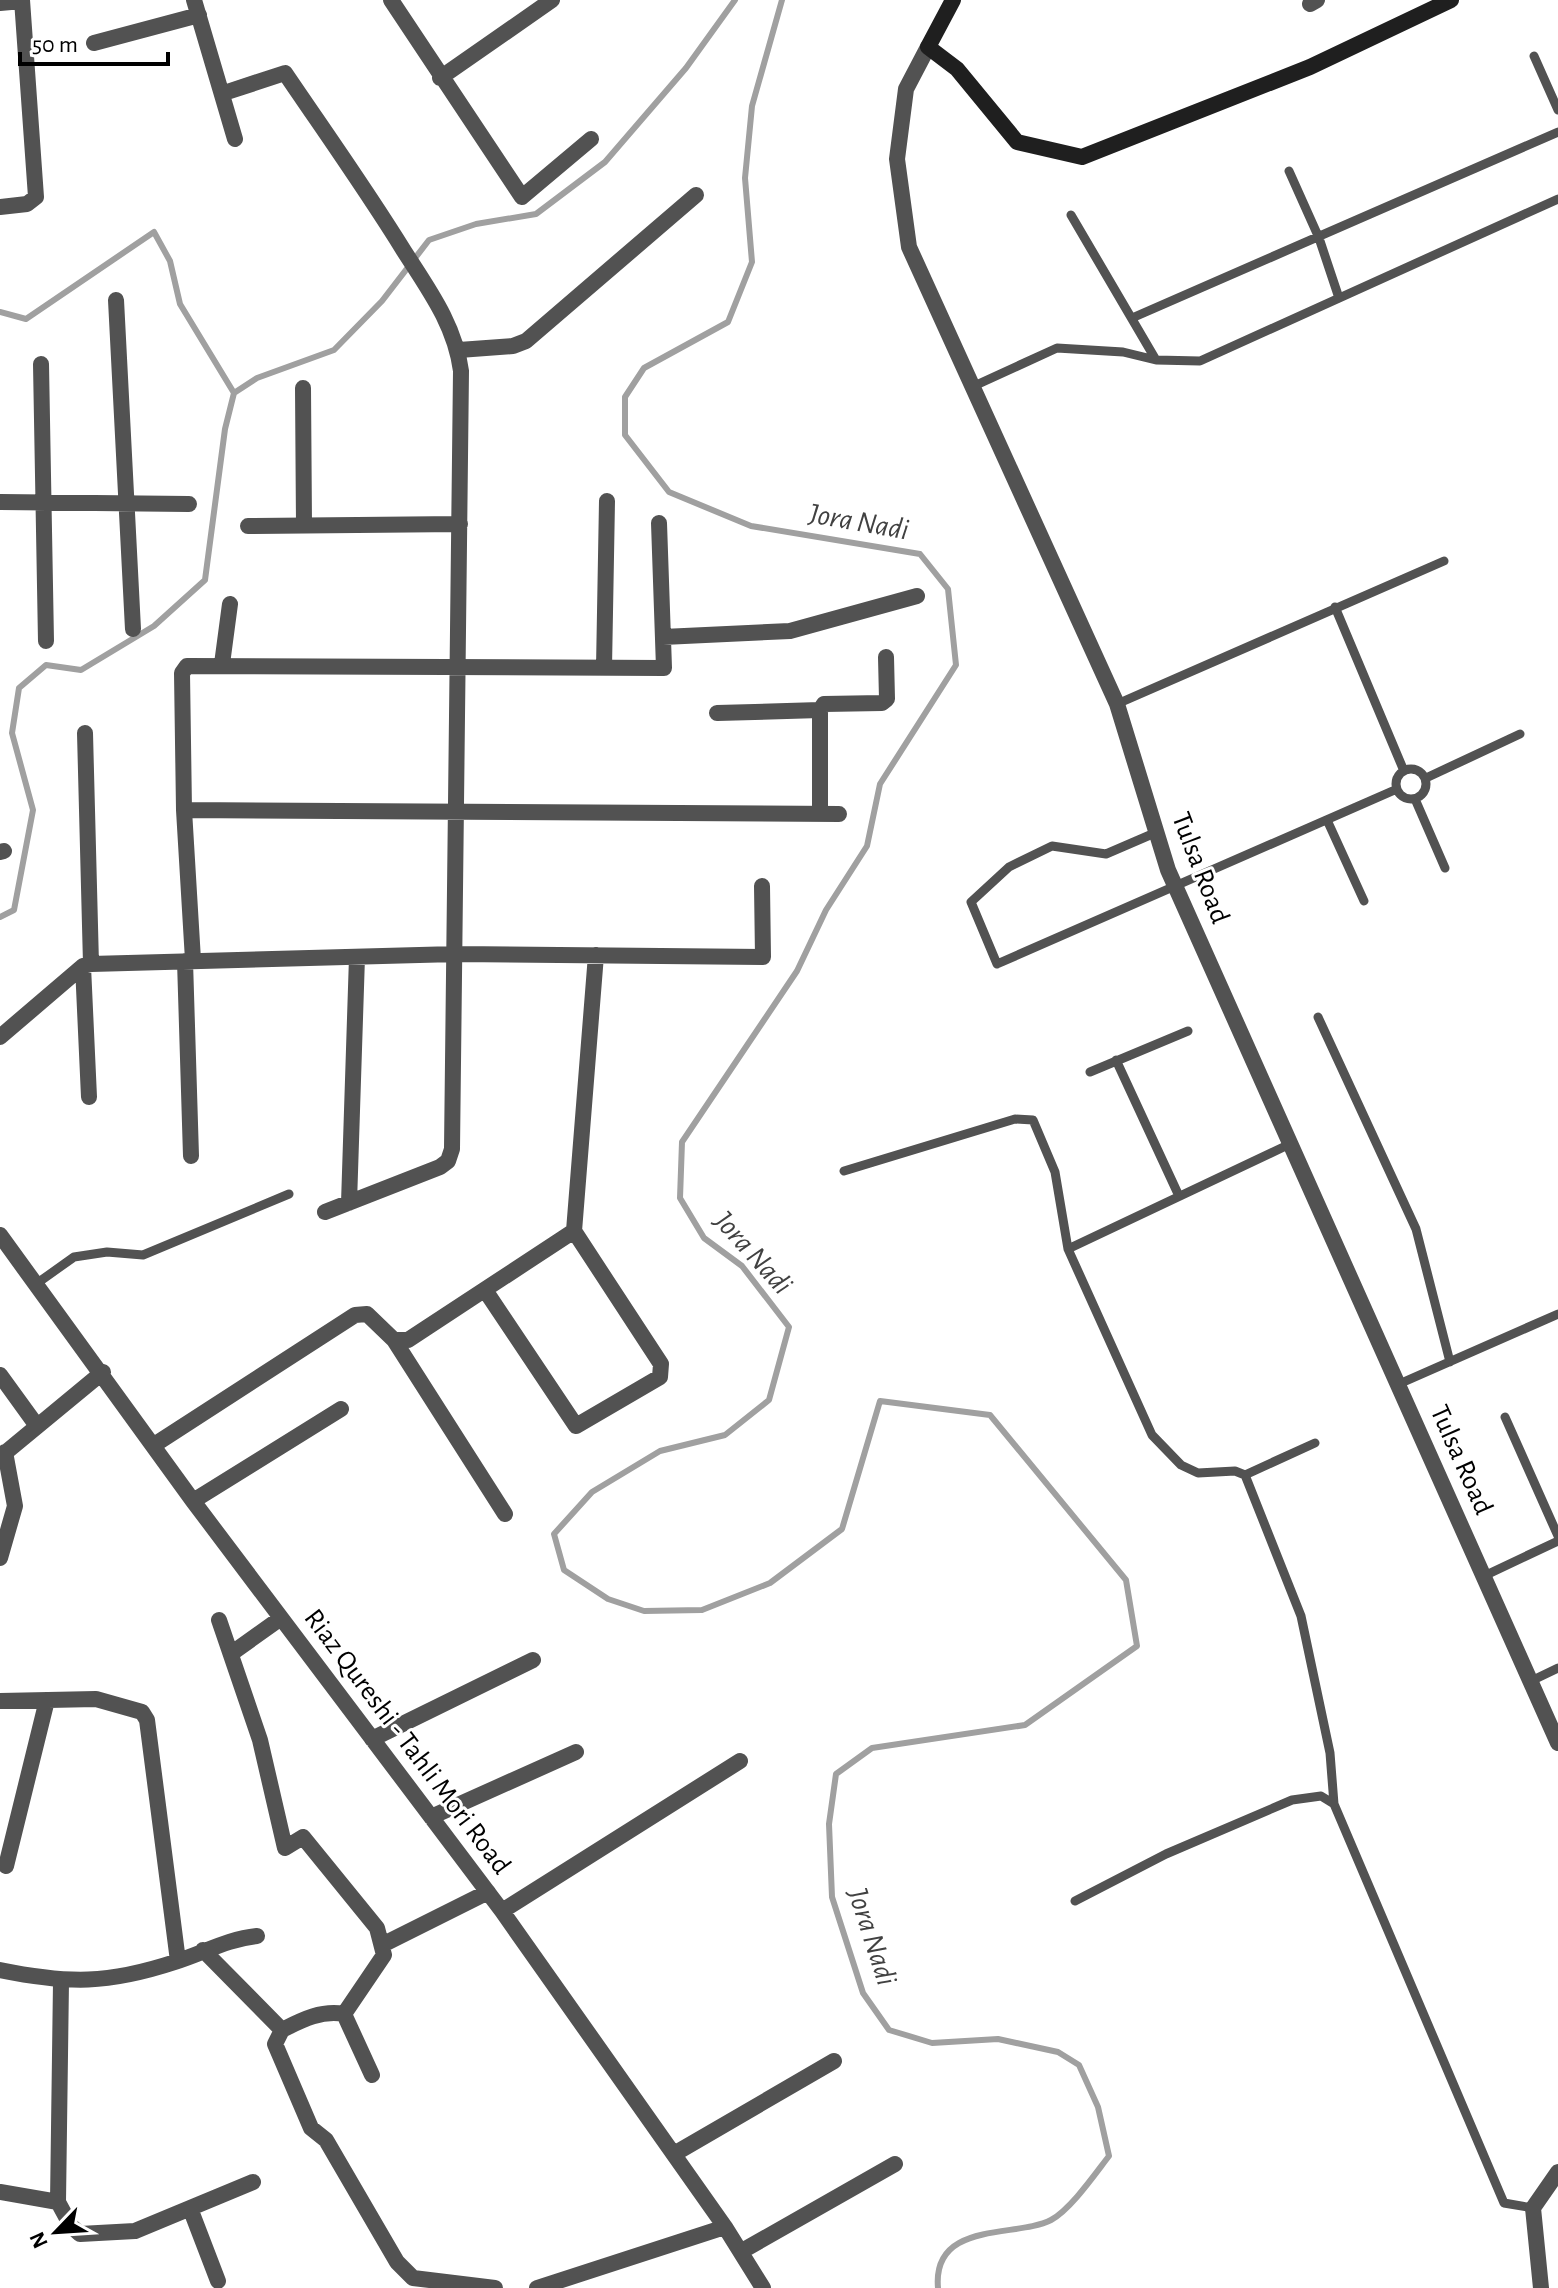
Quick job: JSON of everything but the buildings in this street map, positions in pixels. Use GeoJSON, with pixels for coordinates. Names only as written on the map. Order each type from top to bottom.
{"type":"FeatureCollection","features":[{"type":"Feature","properties":{"kind":"main road","name":"Tulsa Road"},"geometry":{"type":"LineString","coordinates":[[928,47],[953,0]]}},
{"type":"Feature","properties":{"kind":"main road"},"geometry":{"type":"LineString","coordinates":[[928,47],[957,69],[1017,142],[1082,157],[1310,67],[1441,2]]}},
{"type":"Feature","properties":{"kind":"street"},"geometry":{"type":"LineString","coordinates":[[391,0],[522,197],[591,139]]}},
{"type":"Feature","properties":{"kind":"street"},"geometry":{"type":"LineString","coordinates":[[440,78],[552,0]]}},
{"type":"Feature","properties":{"kind":"street"},"geometry":{"type":"LineString","coordinates":[[0,3],[22,1],[36,197],[27,204],[0,207]]}},
{"type":"Feature","properties":{"kind":"street"},"geometry":{"type":"LineString","coordinates":[[94,43],[196,8],[224,93],[235,139]]}},
{"type":"Feature","properties":{"kind":"street","name":"Tulsa Road"},"geometry":{"type":"LineString","coordinates":[[928,47],[906,89],[897,159],[909,247],[1117,704],[1176,888],[1558,1743]]}},
{"type":"Feature","properties":{"kind":"street"},"geometry":{"type":"LineString","coordinates":[[224,93],[285,73],[379,210],[445,317],[459,350],[460,524],[452,1149],[448,1161],[325,1212]]}},
{"type":"Feature","properties":{"kind":"street"},"geometry":{"type":"LineString","coordinates":[[459,350],[513,346],[526,341],[696,195]]}},
{"type":"Feature","properties":{"kind":"street"},"geometry":{"type":"LineString","coordinates":[[116,300],[133,629]]}},
{"type":"Feature","properties":{"kind":"street"},"geometry":{"type":"LineString","coordinates":[[41,364],[46,641]]}},
{"type":"Feature","properties":{"kind":"street"},"geometry":{"type":"LineString","coordinates":[[303,388],[304,525]]}},
{"type":"Feature","properties":{"kind":"street"},"geometry":{"type":"LineString","coordinates":[[604,668],[607,501]]}},
{"type":"Feature","properties":{"kind":"street"},"geometry":{"type":"LineString","coordinates":[[0,502],[189,504]]}},
{"type":"Feature","properties":{"kind":"street"},"geometry":{"type":"LineString","coordinates":[[191,1156],[182,673],[194,664],[664,668],[659,523]]}},
{"type":"Feature","properties":{"kind":"street"},"geometry":{"type":"LineString","coordinates":[[248,526],[460,524]]}},
{"type":"Feature","properties":{"kind":"street"},"geometry":{"type":"LineString","coordinates":[[663,637],[817,627],[826,618],[917,596]]}},
{"type":"Feature","properties":{"kind":"street"},"geometry":{"type":"LineString","coordinates":[[222,664],[230,604]]}},
{"type":"Feature","properties":{"kind":"street"},"geometry":{"type":"LineString","coordinates":[[820,814],[820,710],[824,704],[882,703],[887,699],[886,657]]}},
{"type":"Feature","properties":{"kind":"street"},"geometry":{"type":"LineString","coordinates":[[717,713],[820,710]]}},
{"type":"Feature","properties":{"kind":"street"},"geometry":{"type":"LineString","coordinates":[[85,733],[89,1097]]}},
{"type":"Feature","properties":{"kind":"street"},"geometry":{"type":"LineString","coordinates":[[184,810],[839,814]]}},
{"type":"Feature","properties":{"kind":"street"},"geometry":{"type":"LineString","coordinates":[[0,1037],[87,965],[456,954],[763,957],[762,886]]}},
{"type":"Feature","properties":{"kind":"street"},"geometry":{"type":"LineString","coordinates":[[485,1290],[576,1426],[660,1377],[661,1364],[574,1231],[596,955]]}},
{"type":"Feature","properties":{"kind":"street"},"geometry":{"type":"LineString","coordinates":[[349,1203],[357,957]]}},
{"type":"Feature","properties":{"kind":"street"},"geometry":{"type":"LineString","coordinates":[[394,1340],[408,1340],[574,1231]]}},
{"type":"Feature","properties":{"kind":"street","name":"Riaz Qureshi - Tahli Mori Road"},"geometry":{"type":"LineString","coordinates":[[0,1235],[103,1372],[193,1501],[502,1911],[742,2251],[763,2288]]}},
{"type":"Feature","properties":{"kind":"street"},"geometry":{"type":"LineString","coordinates":[[154,1445],[355,1315],[367,1314],[394,1340],[505,1514]]}},
{"type":"Feature","properties":{"kind":"street"},"geometry":{"type":"LineString","coordinates":[[0,1558],[15,1506],[2,1454],[103,1372]]}},
{"type":"Feature","properties":{"kind":"street"},"geometry":{"type":"LineString","coordinates":[[0,1375],[37,1426]]}},
{"type":"Feature","properties":{"kind":"street"},"geometry":{"type":"LineString","coordinates":[[193,1501],[341,1409]]}},
{"type":"Feature","properties":{"kind":"street"},"geometry":{"type":"LineString","coordinates":[[232,1653],[281,1618]]}},
{"type":"Feature","properties":{"kind":"street"},"geometry":{"type":"LineString","coordinates":[[219,1620],[260,1740],[285,1848],[303,1837],[377,1928],[384,1944],[384,1955],[344,2014]]}},
{"type":"Feature","properties":{"kind":"street"},"geometry":{"type":"LineString","coordinates":[[372,1739],[533,1660]]}},
{"type":"Feature","properties":{"kind":"street"},"geometry":{"type":"LineString","coordinates":[[0,1701],[96,1699],[135,1708],[147,1720],[178,1961]]}},
{"type":"Feature","properties":{"kind":"street"},"geometry":{"type":"LineString","coordinates":[[6,1866],[47,1700]]}},
{"type":"Feature","properties":{"kind":"street"},"geometry":{"type":"LineString","coordinates":[[431,1817],[576,1752]]}},
{"type":"Feature","properties":{"kind":"street"},"geometry":{"type":"LineString","coordinates":[[502,1911],[740,1761]]}},
{"type":"Feature","properties":{"kind":"street"},"geometry":{"type":"LineString","coordinates":[[384,1944],[488,1892]]}},
{"type":"Feature","properties":{"kind":"street"},"geometry":{"type":"LineString","coordinates":[[0,1970],[61,1982],[117,1979],[178,1961],[230,1939],[257,1936]]}},
{"type":"Feature","properties":{"kind":"street"},"geometry":{"type":"LineString","coordinates":[[203,1950],[282,2030]]}},
{"type":"Feature","properties":{"kind":"street"},"geometry":{"type":"LineString","coordinates":[[61,1982],[58,2202],[71,2226],[80,2234],[135,2231],[253,2182]]}},
{"type":"Feature","properties":{"kind":"street"},"geometry":{"type":"LineString","coordinates":[[344,2014],[330,2012],[316,2015],[282,2030],[275,2044],[311,2128],[326,2140],[397,2262],[413,2278],[495,2288]]}},
{"type":"Feature","properties":{"kind":"street"},"geometry":{"type":"LineString","coordinates":[[344,2014],[372,2075]]}},
{"type":"Feature","properties":{"kind":"street"},"geometry":{"type":"LineString","coordinates":[[674,2154],[834,2061]]}},
{"type":"Feature","properties":{"kind":"street"},"geometry":{"type":"LineString","coordinates":[[742,2251],[895,2164]]}},
{"type":"Feature","properties":{"kind":"street"},"geometry":{"type":"LineString","coordinates":[[1536,2286],[1533,2208],[1558,2172]]}},
{"type":"Feature","properties":{"kind":"street"},"geometry":{"type":"LineString","coordinates":[[0,2192],[58,2202]]}},
{"type":"Feature","properties":{"kind":"street"},"geometry":{"type":"LineString","coordinates":[[190,2208],[218,2281]]}},
{"type":"Feature","properties":{"kind":"street"},"geometry":{"type":"LineString","coordinates":[[537,2288],[725,2227]]}},
{"type":"Feature","properties":{"kind":"street"},"geometry":{"type":"LineString","coordinates":[[397,2262],[403,2288]]}},
{"type":"Feature","properties":{"kind":"lane"},"geometry":{"type":"LineString","coordinates":[[1534,56],[1558,110]]}},
{"type":"Feature","properties":{"kind":"lane"},"geometry":{"type":"LineString","coordinates":[[1132,318],[1558,132]]}},
{"type":"Feature","properties":{"kind":"lane"},"geometry":{"type":"LineString","coordinates":[[1289,171],[1319,238],[1339,298]]}},
{"type":"Feature","properties":{"kind":"lane"},"geometry":{"type":"LineString","coordinates":[[974,386],[1057,348],[1123,352],[1156,360],[1200,361],[1558,199]]}},
{"type":"Feature","properties":{"kind":"lane"},"geometry":{"type":"LineString","coordinates":[[1071,215],[1156,360]]}},
{"type":"Feature","properties":{"kind":"lane"},"geometry":{"type":"LineString","coordinates":[[1117,704],[1444,561]]}},
{"type":"Feature","properties":{"kind":"lane"},"geometry":{"type":"LineString","coordinates":[[1335,607],[1404,771]]}},
{"type":"Feature","properties":{"kind":"lane"},"geometry":{"type":"LineString","coordinates":[[1426,778],[1520,734]]}},
{"type":"Feature","properties":{"kind":"lane"},"geometry":{"type":"LineString","coordinates":[[1415,769],[1426,778],[1424,792],[1415,799],[1405,798],[1397,789],[1397,779],[1404,771],[1415,769]]}},
{"type":"Feature","properties":{"kind":"lane"},"geometry":{"type":"LineString","coordinates":[[1157,832],[1106,854],[1052,846],[1009,867],[971,902],[997,964],[1397,789]]}},
{"type":"Feature","properties":{"kind":"lane"},"geometry":{"type":"LineString","coordinates":[[1415,799],[1445,868]]}},
{"type":"Feature","properties":{"kind":"lane"},"geometry":{"type":"LineString","coordinates":[[1327,820],[1364,901]]}},
{"type":"Feature","properties":{"kind":"lane"},"geometry":{"type":"LineString","coordinates":[[1318,1017],[1416,1229],[1450,1362]]}},
{"type":"Feature","properties":{"kind":"lane"},"geometry":{"type":"LineString","coordinates":[[1090,1072],[1188,1031]]}},
{"type":"Feature","properties":{"kind":"lane"},"geometry":{"type":"LineString","coordinates":[[1116,1060],[1179,1196]]}},
{"type":"Feature","properties":{"kind":"lane"},"geometry":{"type":"LineString","coordinates":[[844,1171],[1015,1119],[1033,1120],[1055,1172],[1068,1249],[1152,1435],[1181,1465],[1198,1473],[1235,1471],[1245,1475],[1315,1443]]}},
{"type":"Feature","properties":{"kind":"lane"},"geometry":{"type":"LineString","coordinates":[[1068,1249],[1292,1143]]}},
{"type":"Feature","properties":{"kind":"lane"},"geometry":{"type":"LineString","coordinates":[[36,1284],[74,1257],[107,1252],[143,1255],[289,1194]]}},
{"type":"Feature","properties":{"kind":"lane"},"geometry":{"type":"LineString","coordinates":[[1399,1384],[1558,1314]]}},
{"type":"Feature","properties":{"kind":"lane"},"geometry":{"type":"LineString","coordinates":[[1484,1576],[1558,1538],[1505,1417]]}},
{"type":"Feature","properties":{"kind":"lane"},"geometry":{"type":"LineString","coordinates":[[1245,1475],[1301,1616],[1330,1753],[1334,1804],[1504,2203],[1533,2208]]}},
{"type":"Feature","properties":{"kind":"lane"},"geometry":{"type":"LineString","coordinates":[[1531,1681],[1558,1668]]}},
{"type":"Feature","properties":{"kind":"lane"},"geometry":{"type":"LineString","coordinates":[[1075,1901],[1166,1854],[1292,1800],[1321,1796],[1334,1804]]}},
{"type":"Feature","properties":{"kind":"waterway"},"geometry":{"type":"LineString","coordinates":[[0,917],[14,910],[33,810],[12,733],[19,688],[46,665],[81,670],[154,626],[205,580],[225,429],[234,393],[257,378],[334,350],[382,301],[429,240],[476,224],[536,214],[605,162],[686,68],[735,0]]}},
{"type":"Feature","properties":{"kind":"waterway","name":"Jora Nadi"},"geometry":{"type":"LineString","coordinates":[[782,0],[752,106],[745,178],[752,262],[728,322],[644,368],[625,397],[625,435],[669,492],[751,526],[920,554],[948,589],[956,665],[880,784],[867,846],[826,910],[797,971],[682,1142],[680,1198],[704,1238],[742,1266],[789,1327],[769,1400],[725,1435],[660,1451],[592,1492],[554,1534],[564,1570],[608,1599],[644,1611],[702,1610],[770,1583],[842,1529],[880,1401],[990,1415],[1126,1580],[1137,1646],[1025,1725],[872,1748],[836,1774],[829,1824],[832,1897],[863,1993],[889,2030],[932,2043],[998,2039],[1058,2052],[1079,2065],[1098,2107],[1109,2156],[1074,2200],[1051,2220],[980,2235],[962,2241],[948,2251],[940,2266],[938,2288]]}},
{"type":"Feature","properties":{"kind":"waterway"},"geometry":{"type":"LineString","coordinates":[[0,312],[26,319],[154,232],[170,261],[180,304],[234,393]]}}]}
